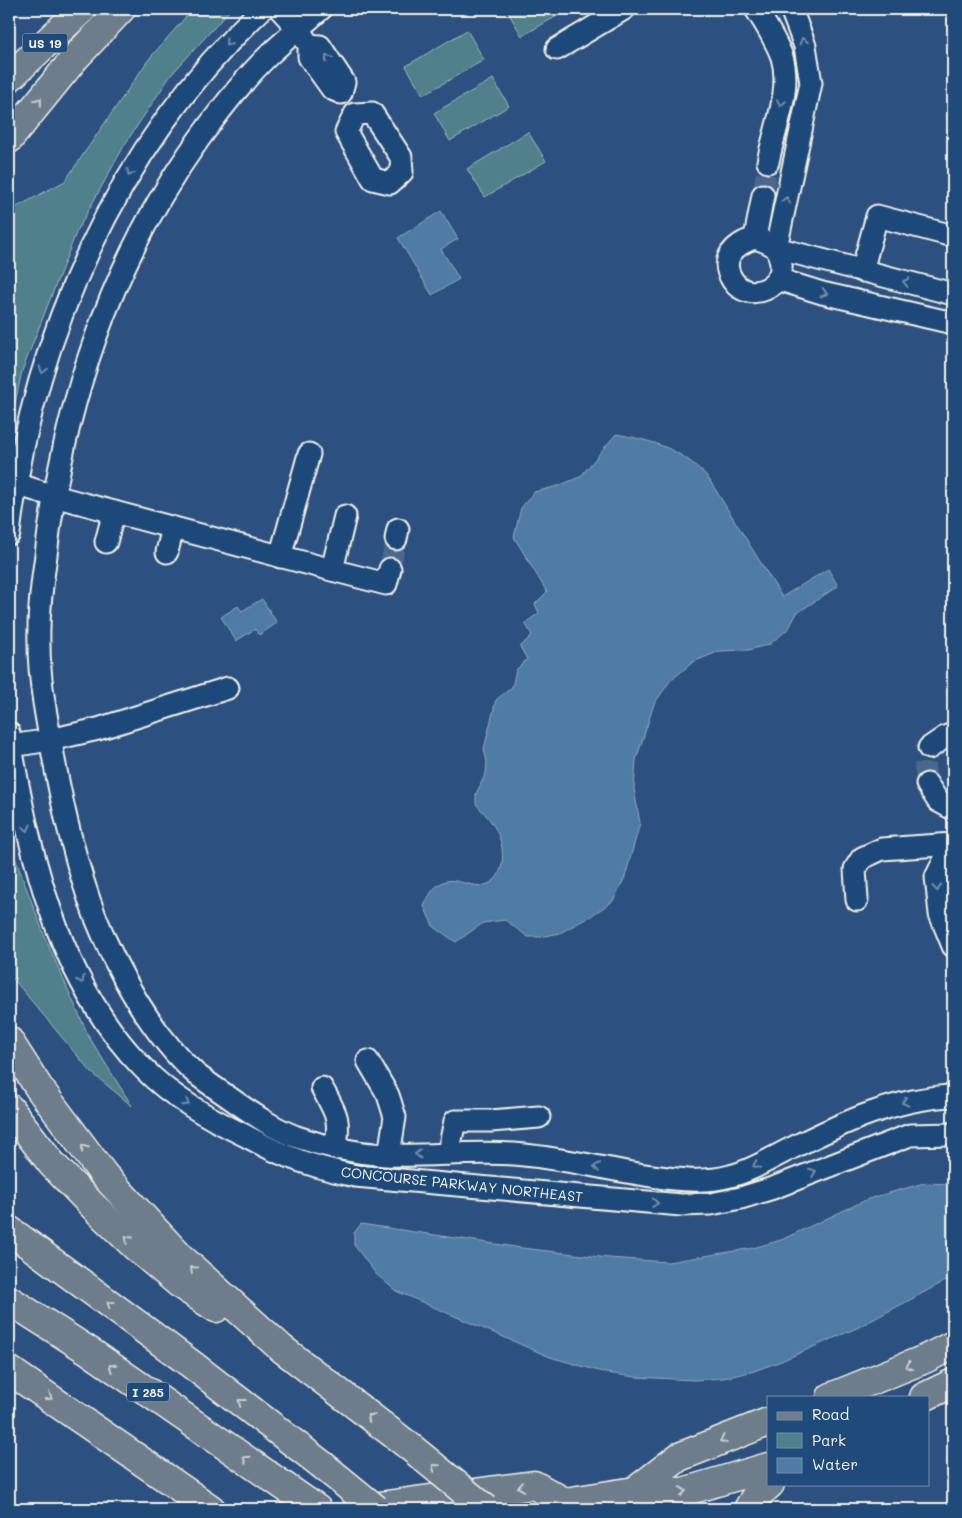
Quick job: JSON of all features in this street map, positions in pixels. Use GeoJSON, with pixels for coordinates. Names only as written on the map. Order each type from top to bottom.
{"type":"FeatureCollection","features":[{"type":"Feature","properties":{"kind":"main road","name":"US 19"},"geometry":{"type":"LineString","coordinates":[[9,78],[82,9]]}},
{"type":"Feature","properties":{"kind":"main road"},"geometry":{"type":"LineString","coordinates":[[9,139],[74,59],[121,9]]}},
{"type":"Feature","properties":{"kind":"main road"},"geometry":{"type":"LineString","coordinates":[[9,1041],[39,1088],[104,1175],[181,1258],[281,1348],[409,1446],[486,1509]]}},
{"type":"Feature","properties":{"kind":"main road"},"geometry":{"type":"LineString","coordinates":[[9,1108],[52,1164],[137,1248],[181,1285],[281,1348]]}},
{"type":"Feature","properties":{"kind":"main road"},"geometry":{"type":"LineString","coordinates":[[9,1230],[192,1364],[376,1509]]}},
{"type":"Feature","properties":{"kind":"main road","name":"I 285"},"geometry":{"type":"LineString","coordinates":[[9,1300],[89,1351],[317,1509]]}},
{"type":"Feature","properties":{"kind":"main road"},"geometry":{"type":"LineString","coordinates":[[834,1396],[926,1359],[953,1345]]}},
{"type":"Feature","properties":{"kind":"main road"},"geometry":{"type":"LineString","coordinates":[[9,1370],[206,1506]]}},
{"type":"Feature","properties":{"kind":"main road"},"geometry":{"type":"LineString","coordinates":[[926,1396],[953,1383]]}},
{"type":"Feature","properties":{"kind":"main road"},"geometry":{"type":"LineString","coordinates":[[625,1498],[679,1457],[767,1422]]}},
{"type":"Feature","properties":{"kind":"main road"},"geometry":{"type":"LineString","coordinates":[[357,1509],[534,1485],[561,1506],[683,1492],[767,1467]]}},
{"type":"Feature","properties":{"kind":"main road"},"geometry":{"type":"LineString","coordinates":[[748,1509],[755,1497],[768,1486]]}},
{"type":"Feature","properties":{"kind":"street"},"geometry":{"type":"LineString","coordinates":[[9,534],[16,484],[29,422],[45,364],[64,308],[85,256],[139,158],[168,114],[239,30],[262,9]]}},
{"type":"Feature","properties":{"kind":"street"},"geometry":{"type":"LineString","coordinates":[[280,9],[303,37],[309,57],[332,89],[341,93],[355,114]]}},
{"type":"Feature","properties":{"kind":"street","name":"CONCOURSE PARKWAY NORTHEAST"},"geometry":{"type":"LineString","coordinates":[[321,9],[303,37],[268,56],[232,97],[200,138],[172,179],[141,233],[121,272],[100,322],[85,366],[54,496],[41,594],[39,640],[41,688],[56,775],[73,850],[103,936],[123,979],[170,1047],[196,1074],[257,1117],[293,1135],[336,1148],[389,1155],[495,1153],[527,1155],[643,1175],[680,1180],[709,1180],[736,1175],[830,1129],[903,1102],[928,1097],[953,1096]]}},
{"type":"Feature","properties":{"kind":"street"},"geometry":{"type":"LineString","coordinates":[[558,49],[624,9]]}},
{"type":"Feature","properties":{"kind":"street"},"geometry":{"type":"LineString","coordinates":[[756,9],[771,34],[782,58],[785,81],[769,157],[794,160]]}},
{"type":"Feature","properties":{"kind":"street"},"geometry":{"type":"LineString","coordinates":[[791,9],[805,46],[811,83],[776,248],[781,263],[780,272],[772,286],[757,292],[748,292],[733,282],[729,273],[730,255],[735,247],[742,242],[755,238],[776,248],[953,294]]}},
{"type":"Feature","properties":{"kind":"street"},"geometry":{"type":"LineString","coordinates":[[755,238],[762,195]]}},
{"type":"Feature","properties":{"kind":"street"},"geometry":{"type":"LineString","coordinates":[[862,271],[877,216],[953,236]]}},
{"type":"Feature","properties":{"kind":"street"},"geometry":{"type":"LineString","coordinates":[[777,279],[822,293],[953,323]]}},
{"type":"Feature","properties":{"kind":"street"},"geometry":{"type":"LineString","coordinates":[[280,557],[309,454]]}},
{"type":"Feature","properties":{"kind":"street"},"geometry":{"type":"LineString","coordinates":[[16,484],[54,496],[386,584],[390,569]]}},
{"type":"Feature","properties":{"kind":"street"},"geometry":{"type":"LineString","coordinates":[[106,542],[114,512]]}},
{"type":"Feature","properties":{"kind":"street"},"geometry":{"type":"LineString","coordinates":[[332,570],[345,516]]}},
{"type":"Feature","properties":{"kind":"street"},"geometry":{"type":"LineString","coordinates":[[167,552],[173,528]]}},
{"type":"Feature","properties":{"kind":"street"},"geometry":{"type":"LineString","coordinates":[[10,739],[50,740],[98,729],[228,688]]}},
{"type":"Feature","properties":{"kind":"street"},"geometry":{"type":"LineString","coordinates":[[929,748],[953,734]]}},
{"type":"Feature","properties":{"kind":"street","name":"CONCOURSE PARKWAY NORTHEAST"},"geometry":{"type":"LineString","coordinates":[[10,739],[27,826],[48,904],[67,952],[88,994],[113,1034],[143,1068],[175,1096],[211,1119],[286,1156],[328,1170],[356,1176],[681,1205],[711,1204],[741,1198],[773,1188],[910,1135],[953,1134]]}},
{"type":"Feature","properties":{"kind":"street"},"geometry":{"type":"LineString","coordinates":[[927,784],[938,801],[953,809]]}},
{"type":"Feature","properties":{"kind":"street"},"geometry":{"type":"LineString","coordinates":[[857,900],[855,869],[862,858],[882,849],[953,844]]}},
{"type":"Feature","properties":{"kind":"street"},"geometry":{"type":"LineString","coordinates":[[953,844],[936,877],[940,914],[953,946]]}},
{"type":"Feature","properties":{"kind":"street"},"geometry":{"type":"LineString","coordinates":[[368,1061],[388,1095],[395,1117],[389,1155]]}},
{"type":"Feature","properties":{"kind":"street"},"geometry":{"type":"LineString","coordinates":[[322,1088],[337,1114],[336,1148]]}},
{"type":"Feature","properties":{"kind":"street"},"geometry":{"type":"LineString","coordinates":[[448,1154],[455,1121],[491,1121],[539,1117]]}},
{"type":"Feature","properties":{"kind":"green space"},"geometry":{"type":"Polygon","coordinates":[[[195,9],[231,9],[171,75],[125,144],[76,233],[22,371],[9,431],[9,218],[15,208],[65,181],[149,59],[190,12],[195,9]]]}},
{"type":"Feature","properties":{"kind":"green space"},"geometry":{"type":"Polygon","coordinates":[[[506,9],[569,9],[522,36],[506,9]]]}},
{"type":"Feature","properties":{"kind":"green space"},"geometry":{"type":"Polygon","coordinates":[[[467,30],[484,60],[423,95],[406,66],[467,30]]]}},
{"type":"Feature","properties":{"kind":"green space"},"geometry":{"type":"Polygon","coordinates":[[[493,79],[509,106],[450,141],[434,113],[493,79]]]}},
{"type":"Feature","properties":{"kind":"green space"},"geometry":{"type":"Polygon","coordinates":[[[528,132],[546,161],[485,197],[467,169],[528,132]]]}},
{"type":"Feature","properties":{"kind":"green space"},"geometry":{"type":"Polygon","coordinates":[[[9,842],[46,940],[89,1037],[132,1106],[91,1072],[9,974],[9,842]]]}},
{"type":"Feature","properties":{"kind":"water"},"geometry":{"type":"Polygon","coordinates":[[[441,211],[458,239],[441,249],[459,279],[432,295],[398,238],[441,211]]]}},
{"type":"Feature","properties":{"kind":"water"},"geometry":{"type":"Polygon","coordinates":[[[616,434],[665,447],[697,466],[707,476],[782,597],[828,569],[838,586],[797,613],[789,628],[770,644],[749,650],[720,651],[693,662],[670,681],[654,704],[636,760],[634,789],[640,823],[625,877],[613,901],[560,933],[541,937],[528,937],[505,920],[483,923],[456,942],[433,926],[424,906],[432,891],[446,881],[450,880],[480,886],[485,885],[492,882],[501,870],[503,854],[500,839],[493,824],[476,804],[476,794],[486,773],[487,762],[484,749],[496,700],[512,687],[516,670],[527,659],[520,647],[532,635],[525,623],[539,613],[535,604],[547,592],[514,537],[521,508],[534,492],[558,486],[580,477],[616,434]]]}},
{"type":"Feature","properties":{"kind":"water"},"geometry":{"type":"Polygon","coordinates":[[[262,599],[277,623],[259,635],[255,629],[236,641],[221,617],[238,606],[242,611],[262,599]]]}},
{"type":"Feature","properties":{"kind":"water"},"geometry":{"type":"Polygon","coordinates":[[[924,1183],[953,1184],[953,1277],[859,1327],[779,1362],[751,1372],[723,1378],[694,1380],[635,1377],[606,1373],[550,1357],[396,1291],[376,1274],[354,1245],[354,1233],[361,1224],[522,1248],[609,1258],[668,1262],[753,1248],[781,1240],[868,1199],[924,1183]]]}},
{"type":"Feature","properties":{"kind":"tunnel"},"geometry":{"type":"LineString","coordinates":[[763,195],[768,162]]}},
{"type":"Feature","properties":{"kind":"tunnel"},"geometry":{"type":"LineString","coordinates":[[390,569],[396,539]]}},
{"type":"Feature","properties":{"kind":"tunnel"},"geometry":{"type":"LineString","coordinates":[[927,784],[925,761],[929,748]]}}]}
